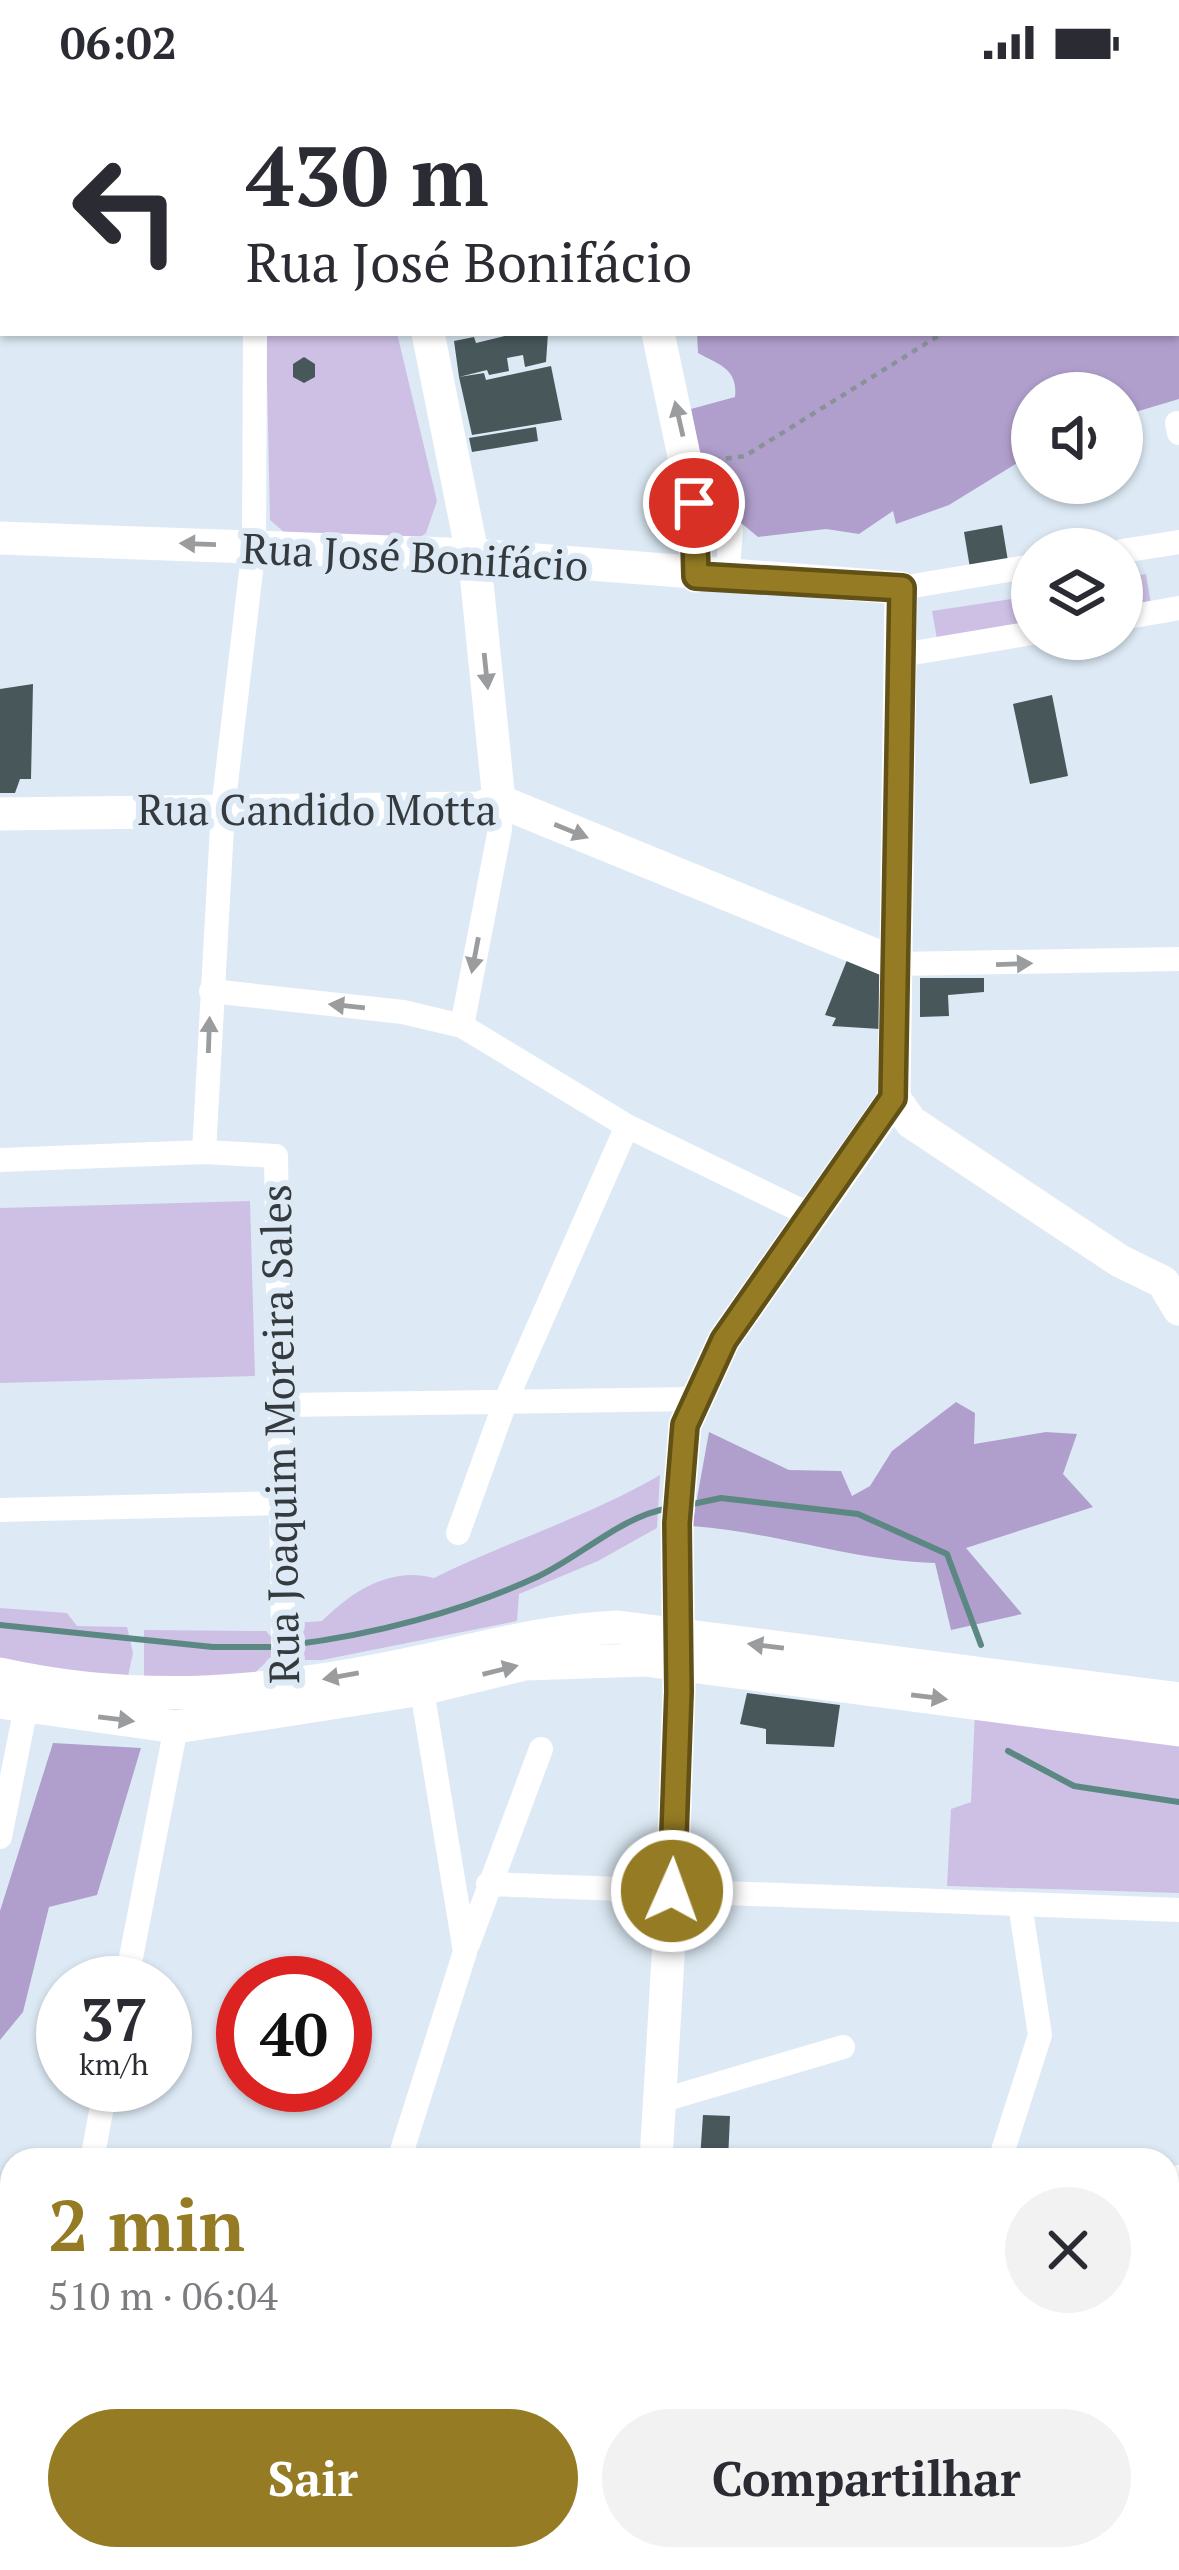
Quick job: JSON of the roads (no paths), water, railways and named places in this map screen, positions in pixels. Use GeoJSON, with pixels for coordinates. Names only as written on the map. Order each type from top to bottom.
{"type":"FeatureCollection","features":[{"type":"Feature","properties":{"kind":"street"},"geometry":{"type":"LineString","coordinates":[[0,1160],[204,1152],[223,809],[254,546],[254,336]]}},
{"type":"Feature","properties":{"kind":"street"},"geometry":{"type":"LineString","coordinates":[[429,336],[473,555],[499,801],[500,829],[462,1026]]}},
{"type":"Feature","properties":{"kind":"street"},"geometry":{"type":"LineString","coordinates":[[659,336],[712,577]]}},
{"type":"Feature","properties":{"kind":"street"},"geometry":{"type":"LineString","coordinates":[[1178,423],[1179,433]]}},
{"type":"Feature","properties":{"kind":"street","name":"Rua José Bonifácio"},"geometry":{"type":"LineString","coordinates":[[0,538],[473,555],[712,577],[902,588]]}},
{"type":"Feature","properties":{"kind":"street"},"geometry":{"type":"LineString","coordinates":[[1143,548],[1179,542]]}},
{"type":"Feature","properties":{"kind":"street"},"geometry":{"type":"LineString","coordinates":[[657,2148],[672,1891],[677,1523],[693,1399],[724,1340],[893,1098],[902,588],[1011,570]]}},
{"type":"Feature","properties":{"kind":"street"},"geometry":{"type":"LineString","coordinates":[[1143,614],[1179,608]]}},
{"type":"Feature","properties":{"kind":"street"},"geometry":{"type":"LineString","coordinates":[[901,655],[1011,637]]}},
{"type":"Feature","properties":{"kind":"street","name":"Rua Candido Motta"},"geometry":{"type":"LineString","coordinates":[[0,814],[479,808],[499,801],[897,964],[1179,959]]}},
{"type":"Feature","properties":{"kind":"street"},"geometry":{"type":"LineString","coordinates":[[211,991],[403,1012],[462,1026],[626,1126],[812,1216]]}},
{"type":"Feature","properties":{"kind":"street"},"geometry":{"type":"LineString","coordinates":[[893,1098],[911,1122],[1120,1261],[1163,1282],[1179,1309]]}},
{"type":"Feature","properties":{"kind":"street"},"geometry":{"type":"LineString","coordinates":[[458,1532],[506,1400],[626,1126]]}},
{"type":"Feature","properties":{"kind":"street","name":"Rua Joaquim Moreira Sales"},"geometry":{"type":"LineString","coordinates":[[204,1152],[276,1156],[284,1687]]}},
{"type":"Feature","properties":{"kind":"street"},"geometry":{"type":"LineString","coordinates":[[283,1405],[693,1399]]}},
{"type":"Feature","properties":{"kind":"street"},"geometry":{"type":"LineString","coordinates":[[0,1510],[283,1503]]}},
{"type":"Feature","properties":{"kind":"street"},"geometry":{"type":"LineString","coordinates":[[14,1691],[182,1696],[420,1676],[559,1630],[618,1627],[676,1649],[872,1674],[989,1705],[1179,1730]]}},
{"type":"Feature","properties":{"kind":"street"},"geometry":{"type":"LineString","coordinates":[[872,1674],[966,1671],[1179,1700]]}},
{"type":"Feature","properties":{"kind":"street"},"geometry":{"type":"LineString","coordinates":[[420,1676],[465,1952]]}},
{"type":"Feature","properties":{"kind":"street"},"geometry":{"type":"LineString","coordinates":[[14,1691],[176,1727],[284,1687]]}},
{"type":"Feature","properties":{"kind":"street"},"geometry":{"type":"LineString","coordinates":[[0,1837],[14,1691]]}},
{"type":"Feature","properties":{"kind":"street"},"geometry":{"type":"LineString","coordinates":[[131,1956],[176,1727]]}},
{"type":"Feature","properties":{"kind":"street"},"geometry":{"type":"LineString","coordinates":[[403,2148],[488,1884],[541,1749]]}},
{"type":"Feature","properties":{"kind":"street"},"geometry":{"type":"LineString","coordinates":[[488,1884],[1179,1910]]}},
{"type":"Feature","properties":{"kind":"street"},"geometry":{"type":"LineString","coordinates":[[1004,2148],[1040,2035],[1020,1904]]}},
{"type":"Feature","properties":{"kind":"street"},"geometry":{"type":"LineString","coordinates":[[660,2101],[843,2047]]}},
{"type":"Feature","properties":{"kind":"street"},"geometry":{"type":"LineString","coordinates":[[94,2148],[101,2112]]}},
{"type":"Feature","properties":{"kind":"waterway"},"geometry":{"type":"LineString","coordinates":[[688,1505],[721,1498],[858,1514],[947,1554],[981,1645]]}},
{"type":"Feature","properties":{"kind":"waterway"},"geometry":{"type":"LineString","coordinates":[[290,1645],[385,1628],[480,1600],[539,1576],[634,1519],[669,1508]]}},
{"type":"Feature","properties":{"kind":"waterway"},"geometry":{"type":"LineString","coordinates":[[0,1625],[213,1647],[277,1647]]}},
{"type":"Feature","properties":{"kind":"waterway"},"geometry":{"type":"LineString","coordinates":[[1008,1751],[1074,1786],[1179,1802]]}}]}
